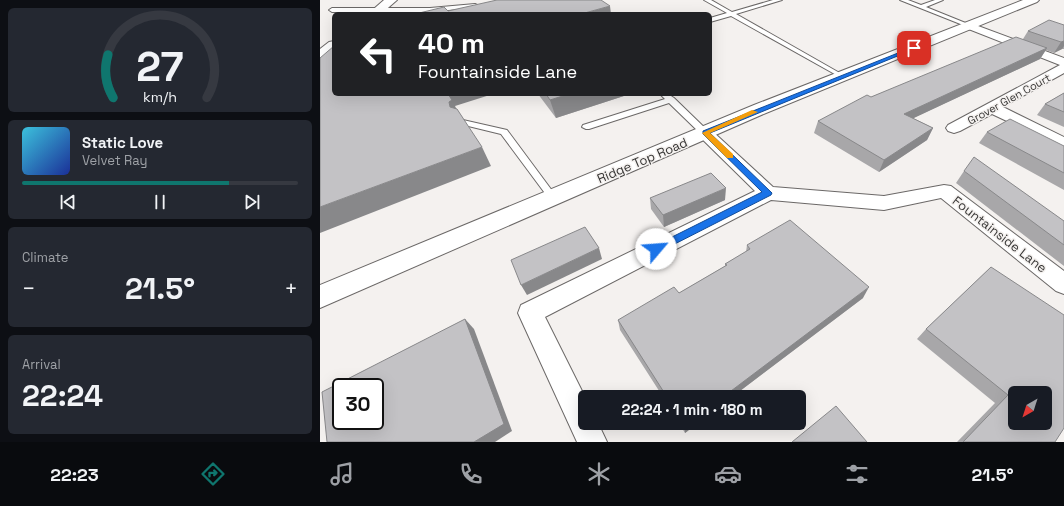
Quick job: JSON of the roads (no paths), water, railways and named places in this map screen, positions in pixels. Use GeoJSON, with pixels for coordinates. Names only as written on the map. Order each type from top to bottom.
{"type":"FeatureCollection","features":[{"type":"Feature","properties":{"kind":"street"},"geometry":{"type":"LineString","coordinates":[[376,12],[391,0]]}},
{"type":"Feature","properties":{"kind":"street","name":"Ridge Top Road"},"geometry":{"type":"LineString","coordinates":[[320,297],[369,274],[705,133],[842,76],[1033,0]]}},
{"type":"Feature","properties":{"kind":"street"},"geometry":{"type":"LineString","coordinates":[[970,26],[1064,62]]}},
{"type":"Feature","properties":{"kind":"street"},"geometry":{"type":"LineString","coordinates":[[320,56],[332,47]]}},
{"type":"Feature","properties":{"kind":"street","name":"Grover Glen Court"},"geometry":{"type":"LineString","coordinates":[[954,128],[1064,68]]}},
{"type":"Feature","properties":{"kind":"street"},"geometry":{"type":"LineString","coordinates":[[992,108],[1064,143]]}},
{"type":"Feature","properties":{"kind":"street"},"geometry":{"type":"LineString","coordinates":[[592,442],[530,313],[768,193],[705,133]]}},
{"type":"Feature","properties":{"kind":"street","name":"Fountainside Lane"},"geometry":{"type":"LineString","coordinates":[[768,193],[884,203],[944,191],[1064,284]]}},
{"type":"Feature","properties":{"kind":"lane"},"geometry":{"type":"LineString","coordinates":[[707,0],[842,76]]}},
{"type":"Feature","properties":{"kind":"lane"},"geometry":{"type":"LineString","coordinates":[[712,19],[779,0]]}},
{"type":"Feature","properties":{"kind":"lane"},"geometry":{"type":"LineString","coordinates":[[903,0],[970,26]]}},
{"type":"Feature","properties":{"kind":"lane"},"geometry":{"type":"LineString","coordinates":[[921,7],[940,0]]}},
{"type":"Feature","properties":{"kind":"lane"},"geometry":{"type":"LineString","coordinates":[[332,10],[376,12],[430,10],[483,5]]}},
{"type":"Feature","properties":{"kind":"lane"},"geometry":{"type":"LineString","coordinates":[[666,96],[705,133]]}},
{"type":"Feature","properties":{"kind":"lane"},"geometry":{"type":"LineString","coordinates":[[586,127],[671,100]]}},
{"type":"Feature","properties":{"kind":"lane"},"geometry":{"type":"LineString","coordinates":[[463,122],[504,132],[552,198]]}}]}
